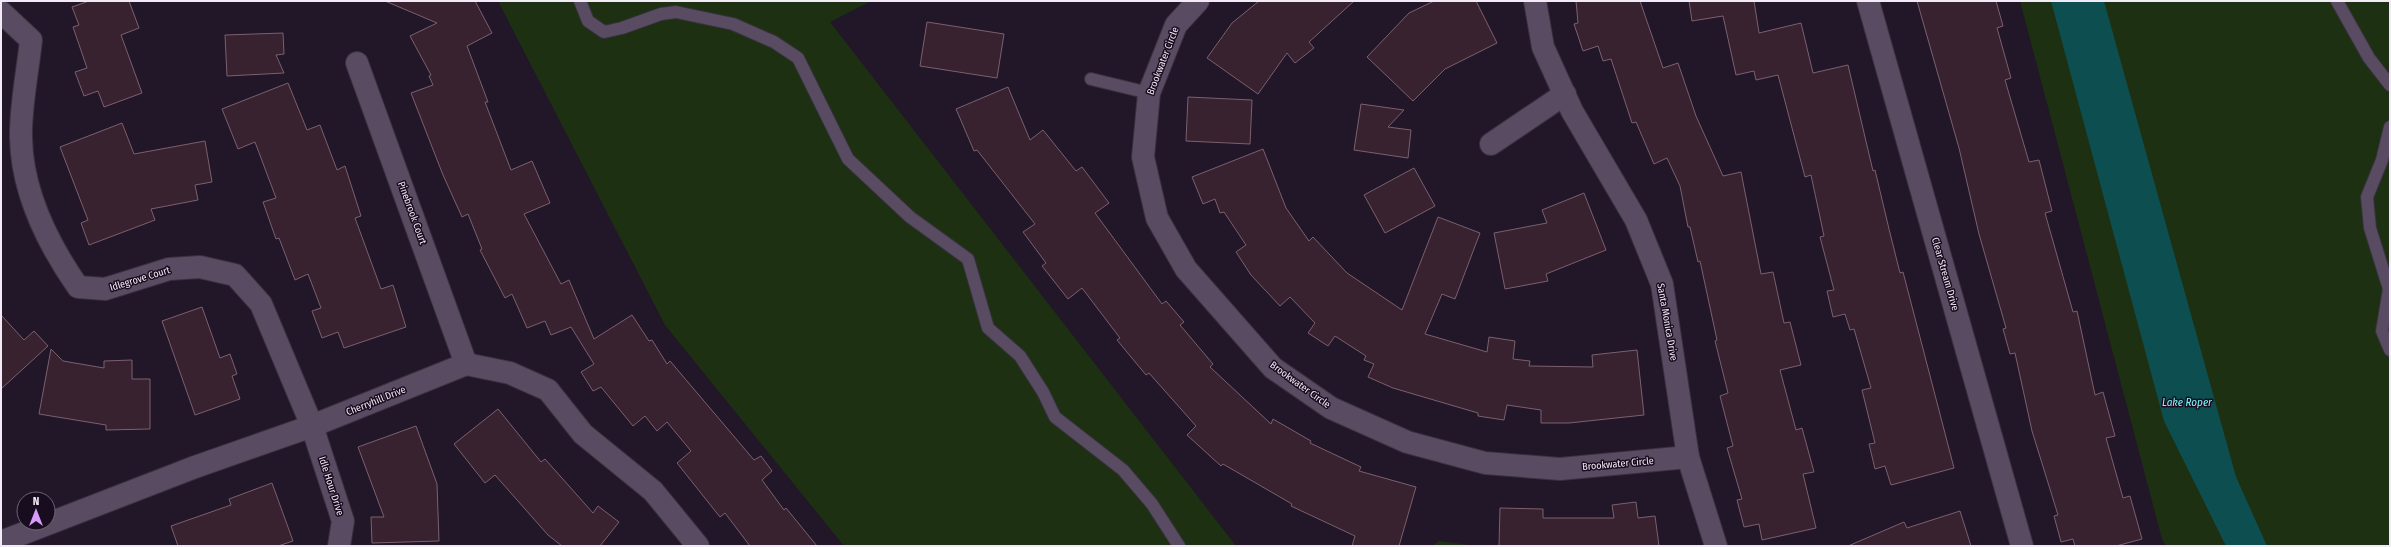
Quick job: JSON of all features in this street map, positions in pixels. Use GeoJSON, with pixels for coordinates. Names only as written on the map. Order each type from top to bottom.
{"type":"FeatureCollection","features":[{"type":"Feature","properties":{"kind":"street","name":"Brookwater Circle"},"geometry":{"type":"LineString","coordinates":[[1198,1],[1176,25],[1149,93],[1143,157],[1157,218],[1186,269],[1274,368],[1331,408],[1407,442],[1485,463],[1560,468],[1688,457]]}},
{"type":"Feature","properties":{"kind":"street","name":"Santa Monica Drive"},"geometry":{"type":"LineString","coordinates":[[1535,1],[1543,47],[1565,94],[1636,220],[1662,284],[1688,457],[1716,546]]}},
{"type":"Feature","properties":{"kind":"street","name":"Clear Stream Drive"},"geometry":{"type":"LineString","coordinates":[[1868,1],[2022,546]]}},
{"type":"Feature","properties":{"kind":"street","name":"Idlegrove Court"},"geometry":{"type":"LineString","coordinates":[[1,12],[31,40],[21,138],[29,194],[64,266],[78,287],[105,290],[168,269],[200,266],[235,275],[261,304],[312,426]]}},
{"type":"Feature","properties":{"kind":"street","name":"Pinebrook Court"},"geometry":{"type":"LineString","coordinates":[[357,63],[466,364]]}},
{"type":"Feature","properties":{"kind":"street"},"geometry":{"type":"LineString","coordinates":[[1491,144],[1565,94]]}},
{"type":"Feature","properties":{"kind":"street"},"geometry":{"type":"LineString","coordinates":[[466,364],[510,373],[548,390],[583,434],[653,492],[693,544]]}},
{"type":"Feature","properties":{"kind":"street","name":"Cherryhill Drive"},"geometry":{"type":"LineString","coordinates":[[1,542],[195,467],[312,426],[466,364]]}},
{"type":"Feature","properties":{"kind":"street","name":"Idle Hour Drive"},"geometry":{"type":"LineString","coordinates":[[312,426],[342,520],[339,546]]}},
{"type":"Feature","properties":{"kind":"lane"},"geometry":{"type":"LineString","coordinates":[[580,1],[588,21],[604,32],[622,28],[661,14],[676,12],[733,24],[774,42],[798,58],[848,159],[910,217],[968,259],[988,328],[1020,356],[1043,392],[1055,417],[1123,470],[1152,504],[1179,546]]}},
{"type":"Feature","properties":{"kind":"lane"},"geometry":{"type":"LineString","coordinates":[[2337,1],[2369,58],[2390,85]]}},
{"type":"Feature","properties":{"kind":"lane"},"geometry":{"type":"LineString","coordinates":[[1091,79],[1149,93]]}},
{"type":"Feature","properties":{"kind":"lane"},"geometry":{"type":"LineString","coordinates":[[2390,128],[2382,160],[2367,197],[2370,228],[2389,289],[2382,331],[2390,350]]}},
{"type":"Feature","properties":{"kind":"shaded area"},"geometry":{"type":"Polygon","coordinates":[[[498,1],[871,1],[830,22],[1236,546],[844,546],[665,325],[498,1]]]}},
{"type":"Feature","properties":{"kind":"shaded area"},"geometry":{"type":"Polygon","coordinates":[[[2020,1],[2390,1],[2390,546],[2166,546],[2162,539],[2020,1]]]}},
{"type":"Feature","properties":{"kind":"shaded area"},"geometry":{"type":"Polygon","coordinates":[[[1439,541],[1477,546],[1432,546],[1439,541]]]}},
{"type":"Feature","properties":{"kind":"water","name":"Lake Roper"},"geometry":{"type":"Polygon","coordinates":[[[2051,1],[2104,1],[2236,477],[2267,546],[2226,546],[2164,421],[2051,1]]]}},
{"type":"Feature","properties":{"kind":"building"},"geometry":{"type":"Polygon","coordinates":[[[89,1],[129,1],[139,28],[121,35],[142,93],[104,107],[98,91],[84,96],[75,72],[87,68],[73,27],[79,25],[72,7],[89,1]]]}},
{"type":"Feature","properties":{"kind":"building"},"geometry":{"type":"Polygon","coordinates":[[[385,1],[475,1],[492,33],[467,46],[488,102],[485,102],[511,170],[532,161],[550,203],[524,214],[561,284],[569,280],[594,339],[632,315],[649,341],[652,340],[667,364],[670,361],[754,460],[761,456],[772,471],[762,480],[784,510],[786,508],[817,546],[750,546],[725,513],[720,517],[677,463],[691,451],[667,422],[657,431],[645,416],[633,426],[601,387],[593,391],[581,372],[594,364],[571,327],[551,335],[545,321],[527,328],[512,294],[505,298],[480,250],[482,249],[468,214],[462,217],[443,175],[411,93],[433,85],[429,76],[431,75],[410,36],[437,23],[385,1]]]}},
{"type":"Feature","properties":{"kind":"building"},"geometry":{"type":"Polygon","coordinates":[[[1259,1],[1354,1],[1309,42],[1314,48],[1295,63],[1287,53],[1258,94],[1207,58],[1232,23],[1259,1]]]}},
{"type":"Feature","properties":{"kind":"building"},"geometry":{"type":"Polygon","coordinates":[[[1434,1],[1476,1],[1497,43],[1445,69],[1413,101],[1367,57],[1409,13],[1434,1]]]}},
{"type":"Feature","properties":{"kind":"building"},"geometry":{"type":"Polygon","coordinates":[[[1576,1],[1640,1],[1663,68],[1678,63],[1696,116],[1723,176],[1741,172],[1761,274],[1773,272],[1784,323],[1790,322],[1801,365],[1780,370],[1796,430],[1802,428],[1814,472],[1803,474],[1816,528],[1762,540],[1759,524],[1744,527],[1737,500],[1742,499],[1727,448],[1733,446],[1720,396],[1728,393],[1715,341],[1717,340],[1700,261],[1698,262],[1690,227],[1688,227],[1680,186],[1667,158],[1654,164],[1636,122],[1632,123],[1611,59],[1603,61],[1598,46],[1583,51],[1574,24],[1578,23],[1576,1]]]}},
{"type":"Feature","properties":{"kind":"building"},"geometry":{"type":"Polygon","coordinates":[[[1689,1],[1754,1],[1759,33],[1801,23],[1813,73],[1848,65],[1873,171],[1875,170],[1900,273],[1903,272],[1954,468],[1891,485],[1885,466],[1875,469],[1869,444],[1875,443],[1862,390],[1871,388],[1854,329],[1850,330],[1845,314],[1833,317],[1827,291],[1834,290],[1820,237],[1824,236],[1811,175],[1805,177],[1778,75],[1756,80],[1754,71],[1736,75],[1723,16],[1692,21],[1689,1]]]}},
{"type":"Feature","properties":{"kind":"building"},"geometry":{"type":"Polygon","coordinates":[[[1917,1],[1996,1],[2003,26],[1997,28],[2011,78],[2005,80],[2029,162],[2039,160],[2052,211],[2045,213],[2073,312],[2077,311],[2095,395],[2103,392],[2115,436],[2106,438],[2123,498],[2130,496],[2142,539],[2116,546],[2075,546],[2073,539],[2061,542],[2054,516],[2058,515],[2032,431],[2015,353],[2010,354],[2003,329],[2006,328],[1979,234],[1959,148],[1917,1]]]}},
{"type":"Feature","properties":{"kind":"building"},"geometry":{"type":"Polygon","coordinates":[[[927,22],[1004,34],[997,78],[920,66],[927,22]]]}},
{"type":"Feature","properties":{"kind":"building"},"geometry":{"type":"Polygon","coordinates":[[[283,33],[284,54],[276,55],[284,73],[227,76],[225,35],[283,33]]]}},
{"type":"Feature","properties":{"kind":"building"},"geometry":{"type":"Polygon","coordinates":[[[288,83],[307,130],[320,125],[337,170],[345,166],[361,216],[355,218],[381,289],[393,285],[406,327],[344,348],[338,332],[322,338],[312,311],[321,308],[308,274],[295,280],[279,238],[276,239],[263,202],[276,198],[255,142],[238,149],[222,109],[288,83]]]}},
{"type":"Feature","properties":{"kind":"building"},"geometry":{"type":"Polygon","coordinates":[[[1008,87],[1030,140],[1043,130],[1076,171],[1082,167],[1109,203],[1095,213],[1162,304],[1166,301],[1184,322],[1180,325],[1213,364],[1210,367],[1271,424],[1273,419],[1311,441],[1310,443],[1361,467],[1359,471],[1416,487],[1399,546],[1352,546],[1355,536],[1291,506],[1292,504],[1223,464],[1221,466],[1187,435],[1196,426],[1149,373],[1146,375],[1117,340],[1120,338],[1082,288],[1068,299],[1042,266],[1046,263],[1023,232],[1035,224],[977,150],[974,151],[956,109],[1008,87]]]}},
{"type":"Feature","properties":{"kind":"building"},"geometry":{"type":"Polygon","coordinates":[[[1188,97],[1252,100],[1250,144],[1186,141],[1188,97]]]}},
{"type":"Feature","properties":{"kind":"building"},"geometry":{"type":"Polygon","coordinates":[[[1361,104],[1404,110],[1388,127],[1411,130],[1408,158],[1354,150],[1361,104]]]}},
{"type":"Feature","properties":{"kind":"building"},"geometry":{"type":"Polygon","coordinates":[[[122,123],[134,154],[205,141],[212,182],[195,185],[198,200],[151,209],[155,220],[89,245],[81,223],[88,220],[60,147],[122,123]]]}},
{"type":"Feature","properties":{"kind":"building"},"geometry":{"type":"Polygon","coordinates":[[[1263,149],[1286,208],[1309,241],[1313,237],[1347,273],[1402,310],[1438,217],[1480,233],[1455,299],[1442,294],[1425,334],[1487,352],[1489,337],[1515,341],[1513,359],[1530,361],[1529,366],[1593,367],[1592,355],[1637,350],[1644,415],[1569,423],[1541,423],[1541,410],[1507,405],[1504,420],[1478,416],[1478,413],[1393,388],[1368,377],[1374,364],[1364,360],[1366,356],[1335,336],[1328,346],[1308,333],[1315,323],[1290,297],[1280,306],[1251,275],[1236,252],[1246,245],[1224,212],[1220,213],[1215,199],[1203,204],[1192,177],[1263,149]]]}},
{"type":"Feature","properties":{"kind":"building"},"geometry":{"type":"Polygon","coordinates":[[[1414,168],[1435,206],[1385,233],[1364,195],[1414,168]]]}},
{"type":"Feature","properties":{"kind":"building"},"geometry":{"type":"Polygon","coordinates":[[[1584,193],[1606,250],[1546,274],[1548,281],[1505,289],[1494,233],[1547,223],[1542,210],[1584,193]]]}},
{"type":"Feature","properties":{"kind":"building"},"geometry":{"type":"Polygon","coordinates":[[[202,307],[220,358],[230,354],[237,374],[232,376],[240,399],[195,415],[162,321],[202,307]]]}},
{"type":"Feature","properties":{"kind":"building"},"geometry":{"type":"Polygon","coordinates":[[[1,315],[24,340],[34,331],[48,346],[1,389],[1,315]]]}},
{"type":"Feature","properties":{"kind":"building"},"geometry":{"type":"Polygon","coordinates":[[[51,349],[63,361],[104,368],[104,361],[132,360],[132,379],[150,379],[150,429],[106,430],[106,425],[39,414],[51,349]]]}},
{"type":"Feature","properties":{"kind":"building"},"geometry":{"type":"Polygon","coordinates":[[[498,409],[541,462],[545,459],[593,513],[598,506],[619,522],[600,546],[562,546],[548,535],[495,475],[485,483],[454,444],[498,409]]]}},
{"type":"Feature","properties":{"kind":"building"},"geometry":{"type":"Polygon","coordinates":[[[416,426],[437,484],[439,541],[372,543],[371,517],[384,517],[358,447],[416,426]]]}},
{"type":"Feature","properties":{"kind":"building"},"geometry":{"type":"Polygon","coordinates":[[[272,483],[293,541],[278,546],[178,546],[171,526],[231,505],[229,499],[272,483]]]}},
{"type":"Feature","properties":{"kind":"building"},"geometry":{"type":"Polygon","coordinates":[[[1636,502],[1638,518],[1655,516],[1659,546],[1499,546],[1500,508],[1543,509],[1543,518],[1614,518],[1612,505],[1636,502]]]}},
{"type":"Feature","properties":{"kind":"building"},"geometry":{"type":"Polygon","coordinates":[[[1960,511],[1971,546],[1848,546],[1904,522],[1907,528],[1960,511]]]}}]}
